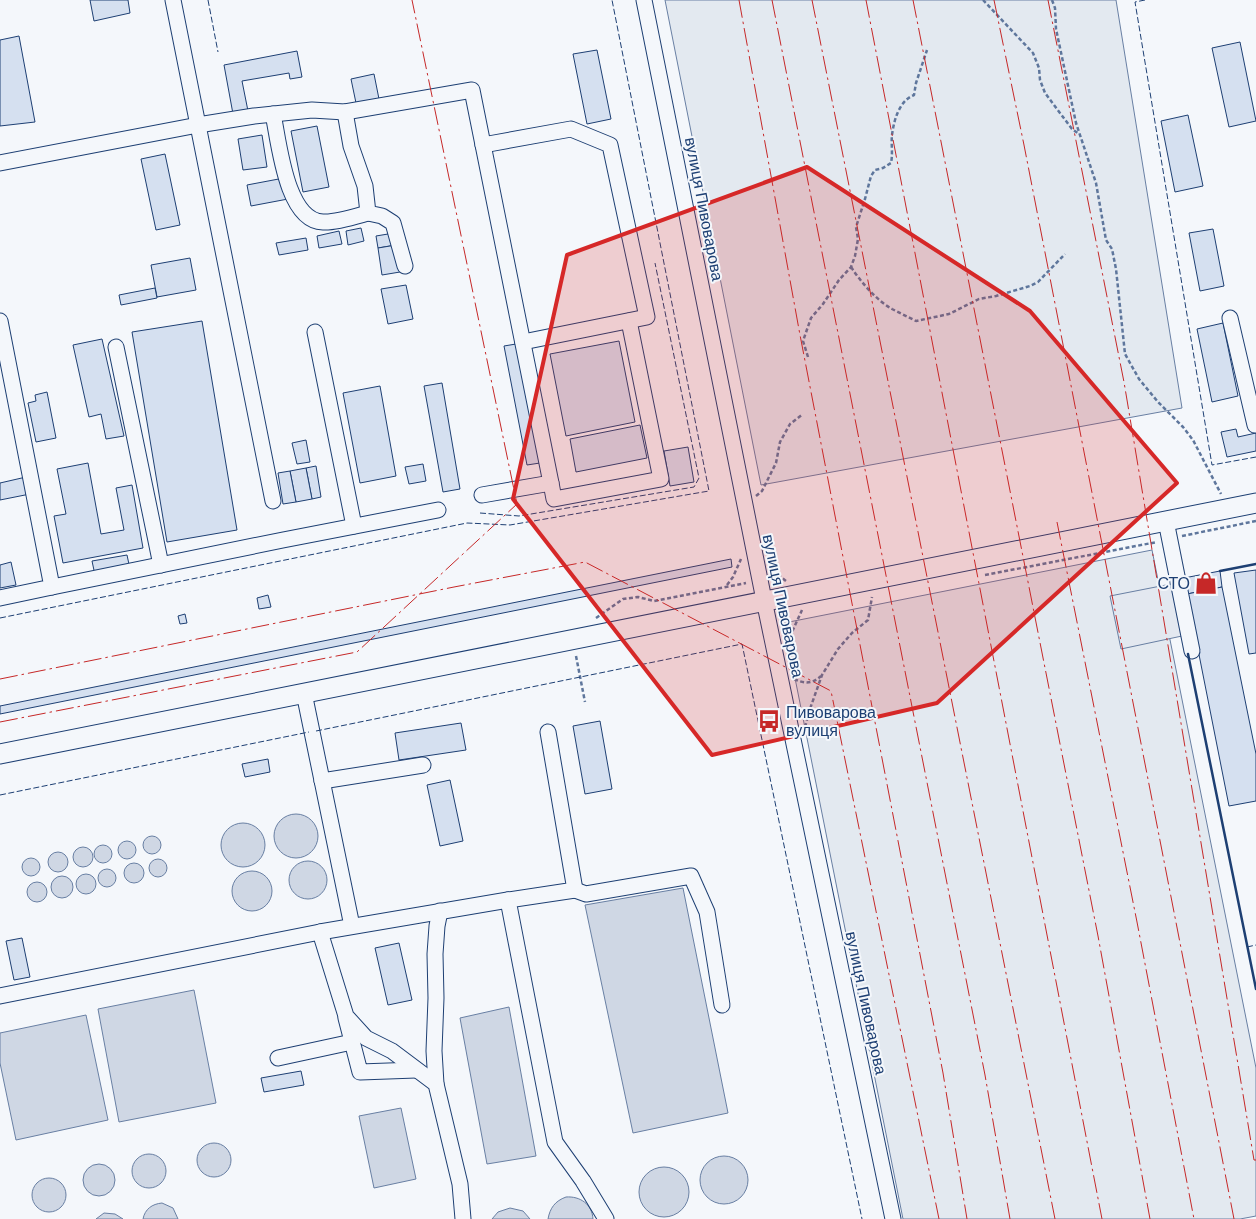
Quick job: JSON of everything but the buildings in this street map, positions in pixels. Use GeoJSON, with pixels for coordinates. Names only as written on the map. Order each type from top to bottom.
{"type":"FeatureCollection","features":[{"type":"Feature","properties":{"kind":"main road"},"geometry":{"type":"LineString","coordinates":[[0,754],[1256,503]]}},
{"type":"Feature","properties":{"kind":"street"},"geometry":{"type":"LineString","coordinates":[[173,0],[273,501]]}},
{"type":"Feature","properties":{"kind":"street","name":"вулиця Пивоварова"},"geometry":{"type":"LineString","coordinates":[[644,0],[778,669],[893,1219]]}},
{"type":"Feature","properties":{"kind":"street"},"geometry":{"type":"LineString","coordinates":[[0,163],[198,125],[312,110],[345,112],[472,90],[554,499],[661,478],[629,321]]}},
{"type":"Feature","properties":{"kind":"street"},"geometry":{"type":"LineString","coordinates":[[345,112],[350,146],[365,186],[368,213]]}},
{"type":"Feature","properties":{"kind":"street"},"geometry":{"type":"LineString","coordinates":[[273,114],[289,184],[296,203],[307,217],[323,222],[368,213],[382,216],[393,223],[405,266]]}},
{"type":"Feature","properties":{"kind":"street"},"geometry":{"type":"LineString","coordinates":[[483,145],[571,129],[610,145],[647,317],[523,342]]}},
{"type":"Feature","properties":{"kind":"street"},"geometry":{"type":"LineString","coordinates":[[1230,318],[1256,425]]}},
{"type":"Feature","properties":{"kind":"street"},"geometry":{"type":"LineString","coordinates":[[0,321],[52,587]]}},
{"type":"Feature","properties":{"kind":"street"},"geometry":{"type":"LineString","coordinates":[[315,332],[354,526]]}},
{"type":"Feature","properties":{"kind":"street"},"geometry":{"type":"LineString","coordinates":[[116,347],[161,565]]}},
{"type":"Feature","properties":{"kind":"street"},"geometry":{"type":"LineString","coordinates":[[482,495],[551,483]]}},
{"type":"Feature","properties":{"kind":"street"},"geometry":{"type":"LineString","coordinates":[[0,598],[438,510]]}},
{"type":"Feature","properties":{"kind":"street"},"geometry":{"type":"LineString","coordinates":[[1166,520],[1192,651]]}},
{"type":"Feature","properties":{"kind":"street"},"geometry":{"type":"LineString","coordinates":[[304,693],[352,926]]}},
{"type":"Feature","properties":{"kind":"street"},"geometry":{"type":"LineString","coordinates":[[548,732],[575,890]]}},
{"type":"Feature","properties":{"kind":"street"},"geometry":{"type":"LineString","coordinates":[[322,781],[423,765]]}},
{"type":"Feature","properties":{"kind":"street"},"geometry":{"type":"LineString","coordinates":[[0,996],[352,926],[575,890],[586,894],[691,876],[706,912],[722,1005]]}},
{"type":"Feature","properties":{"kind":"street"},"geometry":{"type":"LineString","coordinates":[[508,900],[555,1142],[583,1181],[606,1219]]}},
{"type":"Feature","properties":{"kind":"street"},"geometry":{"type":"LineString","coordinates":[[440,912],[435,954],[434,1051],[436,1084],[460,1184],[464,1219]]}},
{"type":"Feature","properties":{"kind":"street"},"geometry":{"type":"LineString","coordinates":[[320,932],[346,1016],[360,1072],[416,1070]]}},
{"type":"Feature","properties":{"kind":"street"},"geometry":{"type":"LineString","coordinates":[[346,1016],[366,1038],[392,1051],[436,1084]]}},
{"type":"Feature","properties":{"kind":"street"},"geometry":{"type":"LineString","coordinates":[[278,1058],[352,1042]]}},
{"type":"Feature","properties":{"kind":"path"},"geometry":{"type":"LineString","coordinates":[[983,0],[1033,53],[1045,93],[1072,129],[1079,134]]}},
{"type":"Feature","properties":{"kind":"path"},"geometry":{"type":"LineString","coordinates":[[1052,0],[1055,8],[1056,29],[1079,134],[1096,183],[1106,240],[1112,249],[1126,354],[1139,379],[1193,440],[1222,495]]}},
{"type":"Feature","properties":{"kind":"path"},"geometry":{"type":"LineString","coordinates":[[808,357],[802,341],[811,318],[851,267],[858,239],[856,227],[866,199],[871,176],[876,170],[884,168],[891,163],[892,135],[896,118],[904,102],[914,95],[927,50]]}},
{"type":"Feature","properties":{"kind":"path"},"geometry":{"type":"LineString","coordinates":[[851,267],[860,280],[876,296],[891,308],[916,322],[949,314],[979,298],[996,296],[1030,286],[1038,282],[1064,254]]}},
{"type":"Feature","properties":{"kind":"path"},"geometry":{"type":"LineString","coordinates":[[755,497],[762,491],[776,463],[780,442],[790,424],[803,414]]}},
{"type":"Feature","properties":{"kind":"path"},"geometry":{"type":"LineString","coordinates":[[985,575],[1256,521]]}},
{"type":"Feature","properties":{"kind":"path"},"geometry":{"type":"LineString","coordinates":[[595,618],[623,599],[638,596],[654,601],[738,584]]}},
{"type":"Feature","properties":{"kind":"path"},"geometry":{"type":"LineString","coordinates":[[795,750],[802,741],[811,706],[822,675],[838,649],[852,633],[868,620],[872,596],[863,598]]}},
{"type":"Feature","properties":{"kind":"path"},"geometry":{"type":"LineString","coordinates":[[811,609],[802,610],[778,669],[800,682],[814,682],[822,675]]}},
{"type":"Feature","properties":{"kind":"path"},"geometry":{"type":"LineString","coordinates":[[576,656],[585,702]]}},
{"type":"Feature","properties":{"kind":"highlighted area"},"geometry":{"type":"Polygon","coordinates":[[[807,167],[1030,311],[1177,483],[937,703],[712,755],[513,499],[567,255],[807,167]]]}},
{"type":"Feature","properties":{"kind":"shaded area"},"geometry":{"type":"Polygon","coordinates":[[[665,0],[1116,0],[1182,408],[761,485],[665,0]]]}},
{"type":"Feature","properties":{"kind":"shaded area"},"geometry":{"type":"Polygon","coordinates":[[[1152,550],[1256,1068],[1256,1216],[1240,1219],[903,1219],[784,623],[1152,550]]]}},
{"type":"Feature","properties":{"kind":"shaded area"},"geometry":{"type":"Polygon","coordinates":[[[1171,584],[1182,636],[1121,649],[1110,596],[1171,584]]]}},
{"type":"Feature","properties":{"kind":"shaded area"},"geometry":{"type":"Polygon","coordinates":[[[296,814],[308,818],[314,824],[318,836],[314,848],[308,854],[296,858],[284,854],[278,848],[274,836],[278,824],[284,818],[296,814]]]}},
{"type":"Feature","properties":{"kind":"shaded area"},"geometry":{"type":"Polygon","coordinates":[[[247,823],[259,829],[264,836],[264,854],[259,861],[252,866],[239,867],[231,864],[224,857],[221,841],[224,833],[231,826],[247,823]]]}},
{"type":"Feature","properties":{"kind":"shaded area"},"geometry":{"type":"Polygon","coordinates":[[[148,836],[156,836],[161,841],[159,852],[148,854],[143,849],[143,841],[148,836]]]}},
{"type":"Feature","properties":{"kind":"shaded area"},"geometry":{"type":"Polygon","coordinates":[[[127,841],[133,844],[136,850],[133,856],[127,859],[121,856],[118,850],[121,844],[127,841]]]}},
{"type":"Feature","properties":{"kind":"shaded area"},"geometry":{"type":"Polygon","coordinates":[[[103,845],[109,848],[112,854],[109,860],[103,863],[97,860],[94,854],[97,848],[103,845]]]}},
{"type":"Feature","properties":{"kind":"shaded area"},"geometry":{"type":"Polygon","coordinates":[[[83,847],[90,850],[93,857],[90,864],[83,867],[76,864],[73,857],[76,850],[83,847]]]}},
{"type":"Feature","properties":{"kind":"shaded area"},"geometry":{"type":"Polygon","coordinates":[[[58,852],[65,855],[68,862],[65,869],[58,872],[51,869],[48,862],[51,855],[58,852]]]}},
{"type":"Feature","properties":{"kind":"shaded area"},"geometry":{"type":"Polygon","coordinates":[[[27,858],[35,858],[40,863],[38,874],[27,876],[22,871],[22,863],[27,858]]]}},
{"type":"Feature","properties":{"kind":"shaded area"},"geometry":{"type":"Polygon","coordinates":[[[158,859],[164,862],[167,868],[164,874],[158,877],[152,874],[149,868],[152,862],[158,859]]]}},
{"type":"Feature","properties":{"kind":"shaded area"},"geometry":{"type":"Polygon","coordinates":[[[308,861],[321,867],[327,880],[321,893],[308,899],[295,893],[289,880],[295,867],[308,861]]]}},
{"type":"Feature","properties":{"kind":"shaded area"},"geometry":{"type":"Polygon","coordinates":[[[134,863],[141,866],[144,873],[141,880],[134,883],[127,880],[124,873],[127,866],[134,863]]]}},
{"type":"Feature","properties":{"kind":"shaded area"},"geometry":{"type":"Polygon","coordinates":[[[107,869],[113,872],[116,878],[113,884],[107,887],[101,884],[98,878],[101,872],[107,869]]]}},
{"type":"Feature","properties":{"kind":"shaded area"},"geometry":{"type":"Polygon","coordinates":[[[252,871],[266,877],[272,891],[266,905],[252,911],[238,905],[232,891],[238,877],[252,871]]]}},
{"type":"Feature","properties":{"kind":"shaded area"},"geometry":{"type":"Polygon","coordinates":[[[86,874],[93,877],[96,884],[93,891],[86,894],[79,891],[76,884],[79,877],[86,874]]]}},
{"type":"Feature","properties":{"kind":"shaded area"},"geometry":{"type":"Polygon","coordinates":[[[62,876],[72,883],[73,887],[66,897],[62,898],[52,891],[51,887],[58,877],[62,876]]]}},
{"type":"Feature","properties":{"kind":"shaded area"},"geometry":{"type":"Polygon","coordinates":[[[37,882],[44,885],[47,892],[44,899],[37,902],[30,899],[27,892],[30,885],[37,882]]]}},
{"type":"Feature","properties":{"kind":"shaded area"},"geometry":{"type":"Polygon","coordinates":[[[683,888],[728,1113],[633,1133],[585,905],[683,888]]]}},
{"type":"Feature","properties":{"kind":"shaded area"},"geometry":{"type":"Polygon","coordinates":[[[194,990],[216,1103],[119,1122],[98,1009],[194,990]]]}},
{"type":"Feature","properties":{"kind":"shaded area"},"geometry":{"type":"Polygon","coordinates":[[[509,1007],[536,1156],[487,1164],[460,1018],[509,1007]]]}},
{"type":"Feature","properties":{"kind":"shaded area"},"geometry":{"type":"Polygon","coordinates":[[[86,1015],[108,1120],[16,1140],[0,1063],[0,1033],[86,1015]]]}},
{"type":"Feature","properties":{"kind":"shaded area"},"geometry":{"type":"Polygon","coordinates":[[[401,1108],[416,1179],[374,1188],[359,1116],[401,1108]]]}},
{"type":"Feature","properties":{"kind":"shaded area"},"geometry":{"type":"Polygon","coordinates":[[[214,1143],[226,1148],[231,1160],[226,1172],[214,1177],[202,1172],[197,1160],[202,1148],[214,1143]]]}},
{"type":"Feature","properties":{"kind":"shaded area"},"geometry":{"type":"Polygon","coordinates":[[[149,1154],[161,1159],[166,1171],[161,1183],[149,1188],[137,1183],[132,1171],[137,1159],[149,1154]]]}},
{"type":"Feature","properties":{"kind":"shaded area"},"geometry":{"type":"Polygon","coordinates":[[[719,1156],[729,1156],[741,1163],[748,1175],[748,1185],[741,1197],[729,1204],[719,1204],[711,1200],[704,1193],[700,1185],[700,1175],[704,1167],[711,1160],[719,1156]]]}},
{"type":"Feature","properties":{"kind":"shaded area"},"geometry":{"type":"Polygon","coordinates":[[[99,1164],[111,1168],[115,1180],[111,1192],[99,1196],[87,1192],[83,1180],[87,1168],[99,1164]]]}},
{"type":"Feature","properties":{"kind":"shaded area"},"geometry":{"type":"Polygon","coordinates":[[[664,1167],[673,1169],[684,1178],[689,1192],[687,1201],[678,1212],[664,1217],[655,1215],[644,1206],[639,1192],[641,1183],[650,1172],[664,1167]]]}},
{"type":"Feature","properties":{"kind":"shaded area"},"geometry":{"type":"Polygon","coordinates":[[[49,1178],[56,1179],[61,1183],[65,1188],[65,1202],[61,1207],[56,1211],[49,1212],[42,1211],[37,1207],[33,1202],[32,1195],[33,1188],[37,1183],[42,1179],[49,1178]]]}},
{"type":"Feature","properties":{"kind":"shaded area"},"geometry":{"type":"Polygon","coordinates":[[[566,1197],[576,1198],[588,1205],[593,1219],[548,1219],[554,1205],[566,1197]]]}},
{"type":"Feature","properties":{"kind":"shaded area"},"geometry":{"type":"Polygon","coordinates":[[[162,1203],[173,1208],[178,1219],[143,1219],[145,1212],[155,1205],[162,1203]]]}},
{"type":"Feature","properties":{"kind":"shaded area"},"geometry":{"type":"Polygon","coordinates":[[[510,1208],[523,1211],[530,1219],[492,1219],[498,1212],[510,1208]]]}},
{"type":"Feature","properties":{"kind":"shaded area"},"geometry":{"type":"Polygon","coordinates":[[[104,1213],[115,1214],[123,1219],[96,1219],[104,1213]]]}},
{"type":"Feature","properties":{"kind":"fence"},"geometry":{"type":"LineString","coordinates":[[208,0],[218,52]]}},
{"type":"Feature","properties":{"kind":"fence"},"geometry":{"type":"LineString","coordinates":[[0,618],[467,523],[510,525],[709,491],[612,0]]}},
{"type":"Feature","properties":{"kind":"fence"},"geometry":{"type":"LineString","coordinates":[[1145,0],[1135,2],[1212,465],[1256,457]]}},
{"type":"Feature","properties":{"kind":"fence"},"geometry":{"type":"LineString","coordinates":[[480,513],[519,516],[694,487],[699,478],[655,263]]}},
{"type":"Feature","properties":{"kind":"fence"},"geometry":{"type":"LineString","coordinates":[[316,731],[742,644],[862,1219]]}},
{"type":"Feature","properties":{"kind":"fence"},"geometry":{"type":"LineString","coordinates":[[0,795],[309,732]]}},
{"type":"Feature","properties":{"kind":"fence"},"geometry":{"type":"LineString","coordinates":[[1247,947],[1256,945]]}},
{"type":"Feature","properties":{"kind":"wall"},"geometry":{"type":"LineString","coordinates":[[1220,571],[1256,564]]}},
{"type":"Feature","properties":{"kind":"wall"},"geometry":{"type":"LineString","coordinates":[[1188,654],[1256,989]]}},
{"type":"Feature","properties":{"kind":"power"},"geometry":{"type":"LineString","coordinates":[[0,722],[357,652],[517,504],[412,0]]}},
{"type":"Feature","properties":{"kind":"power"},"geometry":{"type":"LineString","coordinates":[[739,0],[800,335],[943,1073],[967,1219]]}},
{"type":"Feature","properties":{"kind":"power"},"geometry":{"type":"LineString","coordinates":[[772,0],[985,1075],[1010,1219]]}},
{"type":"Feature","properties":{"kind":"power"},"geometry":{"type":"LineString","coordinates":[[812,0],[1055,1219]]}},
{"type":"Feature","properties":{"kind":"power"},"geometry":{"type":"LineString","coordinates":[[866,0],[1102,1219]]}},
{"type":"Feature","properties":{"kind":"power"},"geometry":{"type":"LineString","coordinates":[[913,0],[1098,936],[1150,1219]]}},
{"type":"Feature","properties":{"kind":"power"},"geometry":{"type":"LineString","coordinates":[[994,0],[1234,1219]]}},
{"type":"Feature","properties":{"kind":"power"},"geometry":{"type":"LineString","coordinates":[[1048,0],[1124,382],[1254,1160],[1256,1160]]}},
{"type":"Feature","properties":{"kind":"power"},"geometry":{"type":"LineString","coordinates":[[1057,522],[1194,1219]]}},
{"type":"Feature","properties":{"kind":"power"},"geometry":{"type":"LineString","coordinates":[[0,679],[585,562],[831,691],[939,1219]]}},
{"type":"Feature","properties":{"kind":"place","name":"СТО"},"geometry":{"type":"Point","coordinates":[1206,583]}},
{"type":"Feature","properties":{"kind":"place","name":"Пивоварова вулиця"},"geometry":{"type":"Point","coordinates":[769,721]}}]}
